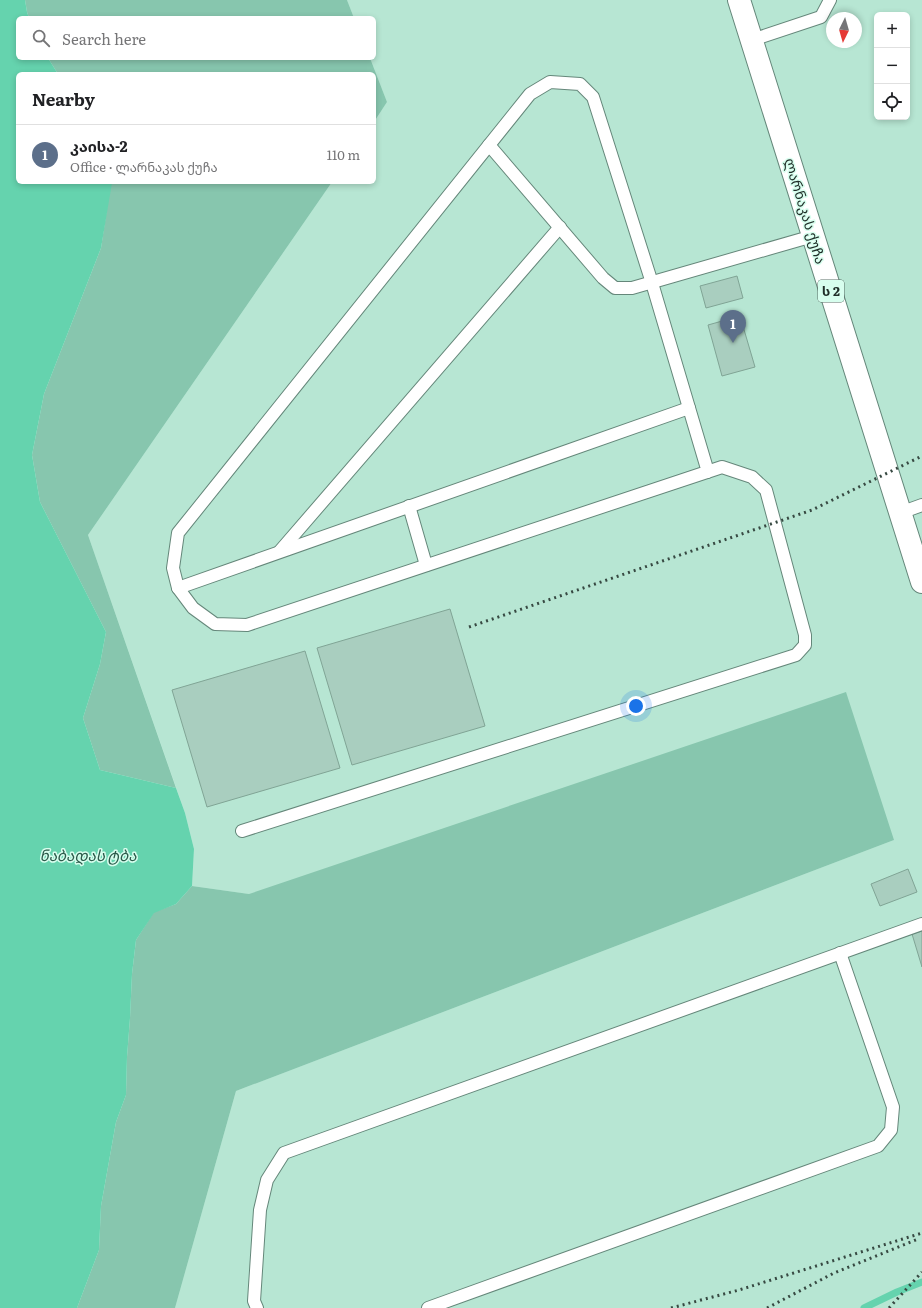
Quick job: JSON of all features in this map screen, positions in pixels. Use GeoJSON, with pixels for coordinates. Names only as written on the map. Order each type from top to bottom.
{"type":"FeatureCollection","features":[{"type":"Feature","properties":{"kind":"highway","name":"ლარნაკას ქუჩა"},"geometry":{"type":"LineString","coordinates":[[739,0],[922,582]]}},
{"type":"Feature","properties":{"kind":"lane"},"geometry":{"type":"LineString","coordinates":[[752,40],[821,17],[830,0]]}},
{"type":"Feature","properties":{"kind":"lane"},"geometry":{"type":"LineString","coordinates":[[242,831],[796,655],[805,645],[805,635],[766,490],[752,477],[722,467],[708,472],[246,625],[215,624],[193,608],[178,588],[173,568],[178,533],[530,94],[550,82],[580,84],[593,97],[652,283],[708,472]]}},
{"type":"Feature","properties":{"kind":"lane"},"geometry":{"type":"LineString","coordinates":[[489,145],[603,278],[614,288],[632,288],[652,283],[813,236]]}},
{"type":"Feature","properties":{"kind":"lane"},"geometry":{"type":"LineString","coordinates":[[279,552],[560,227]]}},
{"type":"Feature","properties":{"kind":"lane"},"geometry":{"type":"LineString","coordinates":[[178,588],[689,408]]}},
{"type":"Feature","properties":{"kind":"lane"},"geometry":{"type":"LineString","coordinates":[[900,513],[922,505]]}},
{"type":"Feature","properties":{"kind":"lane"},"geometry":{"type":"LineString","coordinates":[[409,506],[426,565]]}},
{"type":"Feature","properties":{"kind":"lane"},"geometry":{"type":"LineString","coordinates":[[257,1308],[254,1301],[260,1210],[267,1180],[284,1153],[922,924]]}},
{"type":"Feature","properties":{"kind":"lane"},"geometry":{"type":"LineString","coordinates":[[428,1308],[878,1146],[891,1130],[893,1107],[840,953]]}},
{"type":"Feature","properties":{"kind":"shaded area"},"geometry":{"type":"Polygon","coordinates":[[[25,0],[347,0],[353,16],[28,16],[25,0]]]}},
{"type":"Feature","properties":{"kind":"shaded area"},"geometry":{"type":"Polygon","coordinates":[[[347,0],[922,0],[922,1308],[175,1308],[236,1091],[894,840],[249,894],[192,886],[194,849],[185,813],[88,535],[331,184],[376,184],[376,119],[387,102],[371,60],[376,60],[376,16],[353,16],[347,0]]]}},
{"type":"Feature","properties":{"kind":"shaded area"},"geometry":{"type":"Polygon","coordinates":[[[49,60],[371,60],[375,72],[57,72],[49,60]]]}},
{"type":"Feature","properties":{"kind":"shaded area"},"geometry":{"type":"Polygon","coordinates":[[[376,74],[387,102],[376,119],[376,74]]]}},
{"type":"Feature","properties":{"kind":"shaded area"},"geometry":{"type":"Polygon","coordinates":[[[111,184],[331,184],[88,535],[176,788],[100,770],[83,718],[100,664],[106,632],[40,502],[32,455],[44,394],[101,248],[111,184]]]}},
{"type":"Feature","properties":{"kind":"shaded area"},"geometry":{"type":"Polygon","coordinates":[[[846,692],[894,840],[236,1091],[175,1308],[77,1308],[99,1250],[101,1206],[116,1122],[126,1095],[132,974],[136,940],[154,912],[176,904],[192,886],[249,894],[846,692]]]}},
{"type":"Feature","properties":{"kind":"water","name":"ნაბადას ტბა"},"geometry":{"type":"Polygon","coordinates":[[[0,0],[25,0],[28,16],[16,16],[16,60],[49,60],[57,72],[16,72],[16,184],[112,184],[101,248],[44,394],[32,455],[40,502],[106,632],[100,664],[83,718],[100,770],[176,788],[185,813],[194,849],[192,886],[176,904],[154,913],[136,940],[132,974],[126,1095],[116,1122],[101,1206],[99,1250],[77,1308],[0,1308],[0,0]]]}},
{"type":"Feature","properties":{"kind":"building"},"geometry":{"type":"Polygon","coordinates":[[[737,276],[743,298],[706,308],[700,286],[737,276]]]}},
{"type":"Feature","properties":{"kind":"building"},"geometry":{"type":"Polygon","coordinates":[[[740,316],[755,367],[722,376],[708,325],[740,316]]]}},
{"type":"Feature","properties":{"kind":"building"},"geometry":{"type":"Polygon","coordinates":[[[450,609],[485,726],[352,765],[317,648],[450,609]]]}},
{"type":"Feature","properties":{"kind":"building"},"geometry":{"type":"Polygon","coordinates":[[[305,651],[340,768],[207,807],[172,690],[305,651]]]}},
{"type":"Feature","properties":{"kind":"building"},"geometry":{"type":"Polygon","coordinates":[[[908,869],[917,892],[880,906],[871,884],[908,869]]]}},
{"type":"Feature","properties":{"kind":"building"},"geometry":{"type":"Polygon","coordinates":[[[922,931],[922,967],[912,934],[922,931]]]}},
{"type":"Feature","properties":{"kind":"waterway"},"geometry":{"type":"LineString","coordinates":[[864,1308],[922,1282]]}},
{"type":"Feature","properties":{"kind":"railway"},"geometry":{"type":"LineString","coordinates":[[469,627],[812,510],[922,456]]}},
{"type":"Feature","properties":{"kind":"railway"},"geometry":{"type":"LineString","coordinates":[[671,1308],[739,1290],[922,1233]]}},
{"type":"Feature","properties":{"kind":"railway"},"geometry":{"type":"LineString","coordinates":[[767,1308],[834,1273],[918,1239]]}},
{"type":"Feature","properties":{"kind":"railway"},"geometry":{"type":"LineString","coordinates":[[889,1308],[922,1272]]}},
{"type":"Feature","properties":{"kind":"place","name":"კაისა-2"},"geometry":{"type":"Point","coordinates":[733,343]}}]}
